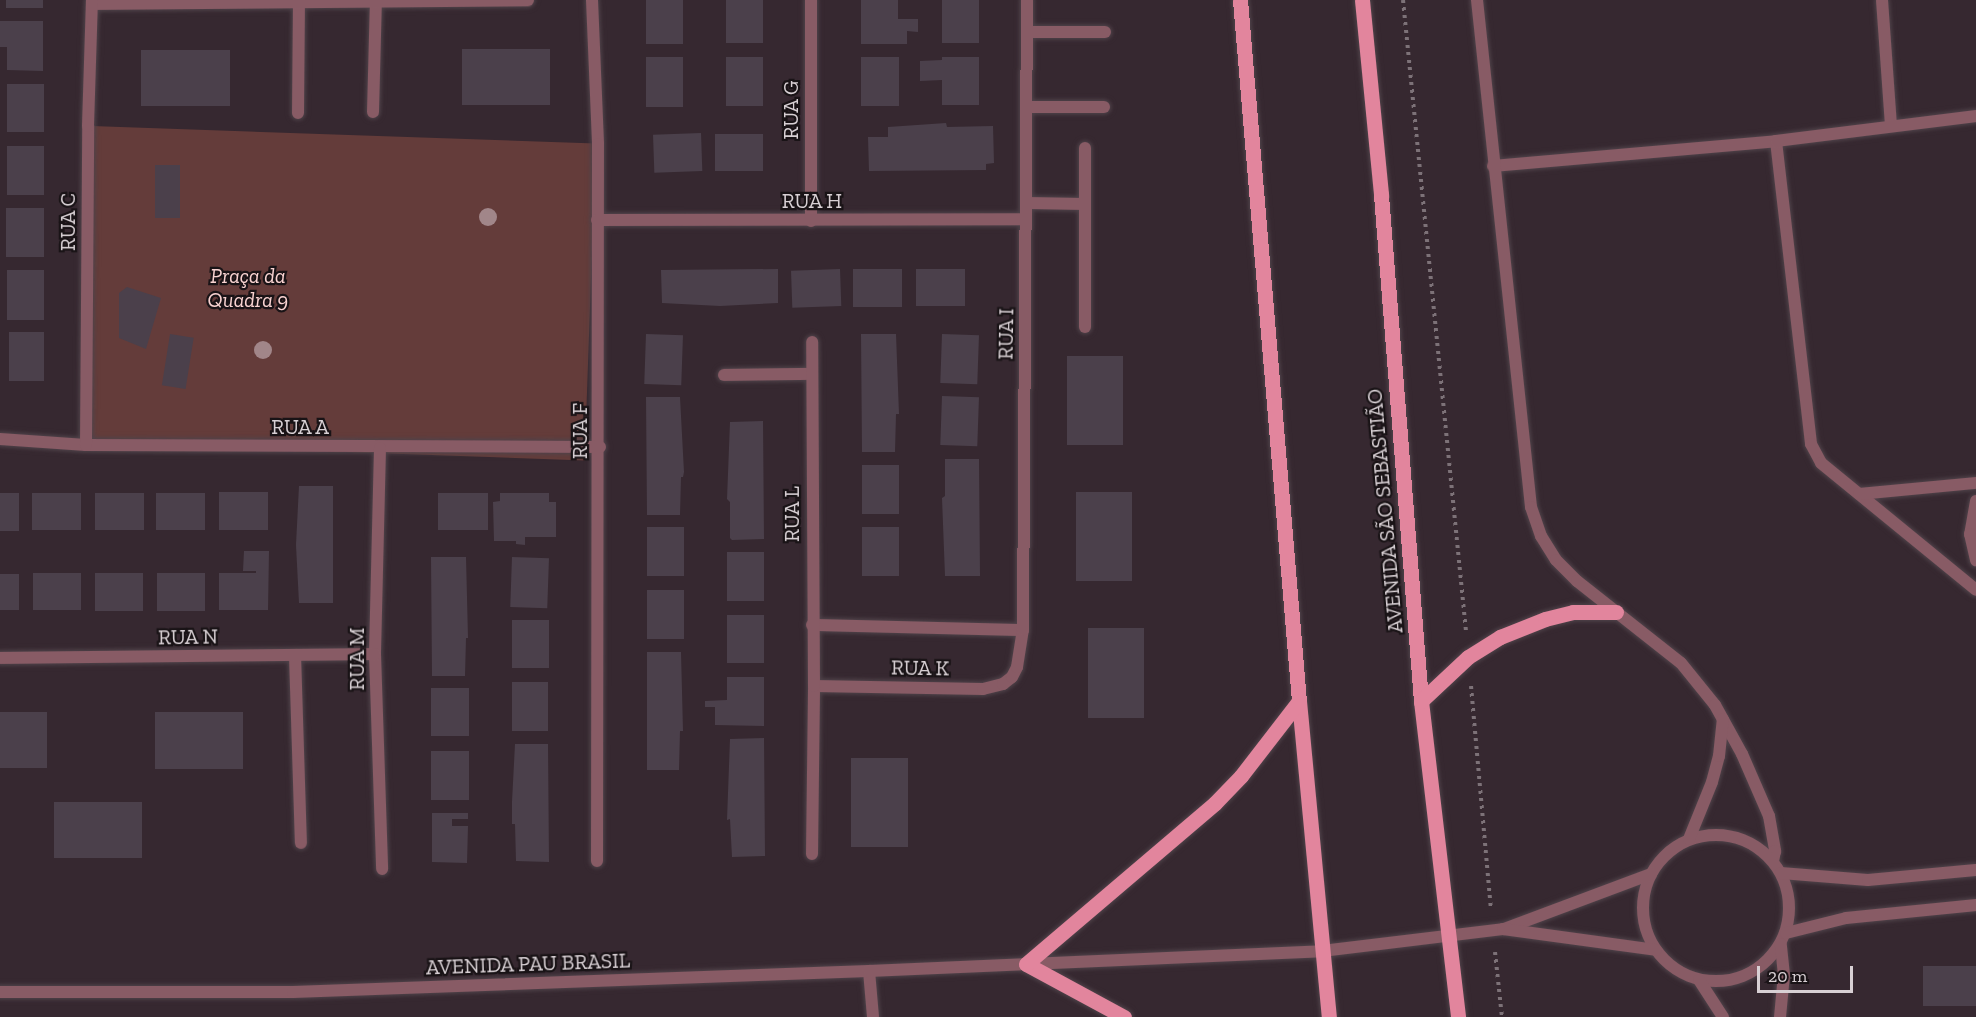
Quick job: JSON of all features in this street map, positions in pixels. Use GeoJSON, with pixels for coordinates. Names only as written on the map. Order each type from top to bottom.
{"type":"FeatureCollection","features":[{"type":"Feature","properties":{"kind":"main road"},"geometry":{"type":"LineString","coordinates":[[1240,0],[1299,701],[1329,1017]]}},
{"type":"Feature","properties":{"kind":"main road","name":"AVENIDA SÃO SEBASTIÃO"},"geometry":{"type":"LineString","coordinates":[[1362,0],[1381,195],[1421,701],[1458,1017]]}},
{"type":"Feature","properties":{"kind":"main road"},"geometry":{"type":"LineString","coordinates":[[1421,701],[1468,657],[1500,637],[1545,618],[1573,612],[1616,612]]}},
{"type":"Feature","properties":{"kind":"main road"},"geometry":{"type":"LineString","coordinates":[[1124,1017],[1026,964],[1215,803],[1241,776],[1299,701]]}},
{"type":"Feature","properties":{"kind":"street"},"geometry":{"type":"LineString","coordinates":[[92,2],[528,0]]}},
{"type":"Feature","properties":{"kind":"street","name":"RUA F"},"geometry":{"type":"LineString","coordinates":[[592,0],[598,144],[600,447],[597,861]]}},
{"type":"Feature","properties":{"kind":"street","name":"RUA G"},"geometry":{"type":"LineString","coordinates":[[811,0],[811,221]]}},
{"type":"Feature","properties":{"kind":"street","name":"RUA I"},"geometry":{"type":"LineString","coordinates":[[1017,668],[1023,630],[1027,0]]}},
{"type":"Feature","properties":{"kind":"street"},"geometry":{"type":"LineString","coordinates":[[1477,0],[1531,507],[1541,536],[1556,560],[1577,581],[1681,663],[1698,681],[1723,718],[1742,754],[1768,816],[1775,851],[1773,861]]}},
{"type":"Feature","properties":{"kind":"street"},"geometry":{"type":"LineString","coordinates":[[1882,0],[1892,125]]}},
{"type":"Feature","properties":{"kind":"street"},"geometry":{"type":"LineString","coordinates":[[373,112],[376,1]]}},
{"type":"Feature","properties":{"kind":"street","name":"RUA C"},"geometry":{"type":"LineString","coordinates":[[86,445],[88,126],[92,2]]}},
{"type":"Feature","properties":{"kind":"street"},"geometry":{"type":"LineString","coordinates":[[298,113],[299,2]]}},
{"type":"Feature","properties":{"kind":"street"},"geometry":{"type":"LineString","coordinates":[[1027,32],[1105,32]]}},
{"type":"Feature","properties":{"kind":"street"},"geometry":{"type":"LineString","coordinates":[[1026,107],[1104,107]]}},
{"type":"Feature","properties":{"kind":"street"},"geometry":{"type":"LineString","coordinates":[[1493,166],[1776,141],[1976,116]]}},
{"type":"Feature","properties":{"kind":"street"},"geometry":{"type":"LineString","coordinates":[[1776,141],[1811,444],[1821,463],[1976,590]]}},
{"type":"Feature","properties":{"kind":"street"},"geometry":{"type":"LineString","coordinates":[[1085,148],[1085,327]]}},
{"type":"Feature","properties":{"kind":"street"},"geometry":{"type":"LineString","coordinates":[[1026,203],[1085,204]]}},
{"type":"Feature","properties":{"kind":"street","name":"RUA H"},"geometry":{"type":"LineString","coordinates":[[597,220],[1026,219]]}},
{"type":"Feature","properties":{"kind":"street","name":"RUA L"},"geometry":{"type":"LineString","coordinates":[[812,342],[814,686],[812,855]]}},
{"type":"Feature","properties":{"kind":"street"},"geometry":{"type":"LineString","coordinates":[[724,375],[812,374]]}},
{"type":"Feature","properties":{"kind":"street","name":"RUA A"},"geometry":{"type":"LineString","coordinates":[[0,439],[86,445],[380,448],[600,447]]}},
{"type":"Feature","properties":{"kind":"street","name":"RUA M"},"geometry":{"type":"LineString","coordinates":[[380,448],[375,654],[382,869]]}},
{"type":"Feature","properties":{"kind":"street"},"geometry":{"type":"LineString","coordinates":[[1859,494],[1976,483]]}},
{"type":"Feature","properties":{"kind":"street"},"geometry":{"type":"LineString","coordinates":[[1976,501],[1970,534],[1976,560]]}},
{"type":"Feature","properties":{"kind":"street"},"geometry":{"type":"LineString","coordinates":[[812,625],[1023,630]]}},
{"type":"Feature","properties":{"kind":"street","name":"RUA N"},"geometry":{"type":"LineString","coordinates":[[0,658],[375,654]]}},
{"type":"Feature","properties":{"kind":"street"},"geometry":{"type":"LineString","coordinates":[[295,655],[301,843]]}},
{"type":"Feature","properties":{"kind":"street","name":"RUA K"},"geometry":{"type":"LineString","coordinates":[[814,686],[983,689],[1004,684],[1017,668]]}},
{"type":"Feature","properties":{"kind":"street"},"geometry":{"type":"LineString","coordinates":[[1689,839],[1712,783],[1719,756],[1723,718]]}},
{"type":"Feature","properties":{"kind":"street"},"geometry":{"type":"LineString","coordinates":[[1780,1017],[1784,975],[1784,938],[1788,893],[1781,873],[1773,861],[1760,849],[1730,837],[1708,835],[1689,839],[1664,857],[1651,874],[1645,891],[1643,910],[1646,929],[1656,950],[1681,973],[1698,980],[1722,982],[1746,976],[1766,963],[1784,938],[1846,918],[1976,905]]}},
{"type":"Feature","properties":{"kind":"street"},"geometry":{"type":"LineString","coordinates":[[1781,873],[1868,880],[1976,870]]}},
{"type":"Feature","properties":{"kind":"street"},"geometry":{"type":"LineString","coordinates":[[1498,930],[1651,874]]}},
{"type":"Feature","properties":{"kind":"street"},"geometry":{"type":"LineString","coordinates":[[1498,930],[1656,950]]}},
{"type":"Feature","properties":{"kind":"street","name":"AVENIDA PAU BRASIL"},"geometry":{"type":"LineString","coordinates":[[30,993],[293,992],[869,971],[1322,951],[1498,930]]}},
{"type":"Feature","properties":{"kind":"street"},"geometry":{"type":"LineString","coordinates":[[869,971],[873,1017]]}},
{"type":"Feature","properties":{"kind":"street"},"geometry":{"type":"LineString","coordinates":[[1698,980],[1723,1017]]}},
{"type":"Feature","properties":{"kind":"street"},"geometry":{"type":"LineString","coordinates":[[0,992],[30,993]]}},
{"type":"Feature","properties":{"kind":"street"},"geometry":{"type":"LineString","coordinates":[[0,997],[30,993]]}},
{"type":"Feature","properties":{"kind":"path"},"geometry":{"type":"LineString","coordinates":[[1403,0],[1468,657],[1498,930],[1502,1017]]}},
{"type":"Feature","properties":{"kind":"green space","name":"Praça da Quadra 9"},"geometry":{"type":"Polygon","coordinates":[[[92,126],[596,144],[585,460],[81,443],[92,126]]]}},
{"type":"Feature","properties":{"kind":"building"},"geometry":{"type":"Polygon","coordinates":[[[6,0],[43,0],[43,8],[6,8],[6,0]]]}},
{"type":"Feature","properties":{"kind":"building"},"geometry":{"type":"Polygon","coordinates":[[[646,0],[683,0],[683,44],[646,44],[646,0]]]}},
{"type":"Feature","properties":{"kind":"building"},"geometry":{"type":"Polygon","coordinates":[[[726,0],[763,0],[763,43],[726,43],[726,0]]]}},
{"type":"Feature","properties":{"kind":"building"},"geometry":{"type":"Polygon","coordinates":[[[861,0],[898,0],[898,19],[918,19],[918,32],[907,31],[907,44],[861,44],[861,0]]]}},
{"type":"Feature","properties":{"kind":"building"},"geometry":{"type":"Polygon","coordinates":[[[942,0],[979,0],[979,43],[942,43],[942,0]]]}},
{"type":"Feature","properties":{"kind":"building"},"geometry":{"type":"Polygon","coordinates":[[[0,21],[43,21],[43,71],[7,70],[7,47],[0,47],[0,21]]]}},
{"type":"Feature","properties":{"kind":"building"},"geometry":{"type":"Polygon","coordinates":[[[462,49],[550,49],[550,105],[462,105],[462,49]]]}},
{"type":"Feature","properties":{"kind":"building"},"geometry":{"type":"Polygon","coordinates":[[[141,50],[230,50],[230,106],[141,106],[141,50]]]}},
{"type":"Feature","properties":{"kind":"building"},"geometry":{"type":"Polygon","coordinates":[[[646,57],[683,57],[683,107],[646,107],[646,57]]]}},
{"type":"Feature","properties":{"kind":"building"},"geometry":{"type":"Polygon","coordinates":[[[726,57],[763,57],[763,106],[726,106],[726,57]]]}},
{"type":"Feature","properties":{"kind":"building"},"geometry":{"type":"Polygon","coordinates":[[[861,57],[899,57],[899,106],[861,106],[861,57]]]}},
{"type":"Feature","properties":{"kind":"building"},"geometry":{"type":"Polygon","coordinates":[[[942,57],[979,57],[979,105],[942,105],[942,80],[920,81],[920,61],[942,60],[942,57]]]}},
{"type":"Feature","properties":{"kind":"building"},"geometry":{"type":"Polygon","coordinates":[[[7,84],[44,84],[44,132],[7,132],[7,84]]]}},
{"type":"Feature","properties":{"kind":"building"},"geometry":{"type":"Polygon","coordinates":[[[946,123],[947,127],[993,126],[994,163],[986,164],[986,170],[869,171],[868,137],[888,137],[888,127],[946,123]]]}},
{"type":"Feature","properties":{"kind":"building"},"geometry":{"type":"Polygon","coordinates":[[[701,133],[702,171],[654,173],[653,135],[701,133]]]}},
{"type":"Feature","properties":{"kind":"building"},"geometry":{"type":"Polygon","coordinates":[[[715,134],[763,134],[763,171],[715,171],[715,134]]]}},
{"type":"Feature","properties":{"kind":"building"},"geometry":{"type":"Polygon","coordinates":[[[7,146],[44,146],[44,195],[7,195],[7,146]]]}},
{"type":"Feature","properties":{"kind":"building"},"geometry":{"type":"Polygon","coordinates":[[[155,165],[180,165],[180,218],[155,218],[155,165]]]}},
{"type":"Feature","properties":{"kind":"building"},"geometry":{"type":"Polygon","coordinates":[[[6,208],[44,208],[44,257],[6,257],[6,208]]]}},
{"type":"Feature","properties":{"kind":"building"},"geometry":{"type":"Polygon","coordinates":[[[778,269],[778,303],[720,306],[662,303],[661,270],[778,269]]]}},
{"type":"Feature","properties":{"kind":"building"},"geometry":{"type":"Polygon","coordinates":[[[840,269],[841,306],[792,308],[791,271],[840,269]]]}},
{"type":"Feature","properties":{"kind":"building"},"geometry":{"type":"Polygon","coordinates":[[[853,269],[902,269],[902,307],[853,307],[853,269]]]}},
{"type":"Feature","properties":{"kind":"building"},"geometry":{"type":"Polygon","coordinates":[[[916,269],[965,269],[965,306],[916,306],[916,269]]]}},
{"type":"Feature","properties":{"kind":"building"},"geometry":{"type":"Polygon","coordinates":[[[7,270],[44,270],[44,320],[7,320],[7,270]]]}},
{"type":"Feature","properties":{"kind":"building"},"geometry":{"type":"Polygon","coordinates":[[[127,287],[161,298],[146,349],[119,338],[119,293],[127,287]]]}},
{"type":"Feature","properties":{"kind":"building"},"geometry":{"type":"Polygon","coordinates":[[[9,332],[44,332],[44,381],[9,381],[9,332]]]}},
{"type":"Feature","properties":{"kind":"building"},"geometry":{"type":"Polygon","coordinates":[[[170,334],[194,338],[186,389],[162,385],[170,334]]]}},
{"type":"Feature","properties":{"kind":"building"},"geometry":{"type":"Polygon","coordinates":[[[646,334],[683,335],[681,385],[644,384],[646,334]]]}},
{"type":"Feature","properties":{"kind":"building"},"geometry":{"type":"Polygon","coordinates":[[[861,334],[896,334],[899,414],[896,414],[895,452],[862,452],[861,334]]]}},
{"type":"Feature","properties":{"kind":"building"},"geometry":{"type":"Polygon","coordinates":[[[942,334],[979,335],[977,384],[940,383],[942,334]]]}},
{"type":"Feature","properties":{"kind":"building"},"geometry":{"type":"Polygon","coordinates":[[[1067,356],[1123,356],[1123,445],[1067,445],[1067,356]]]}},
{"type":"Feature","properties":{"kind":"building"},"geometry":{"type":"Polygon","coordinates":[[[942,396],[979,397],[977,446],[940,445],[942,396]]]}},
{"type":"Feature","properties":{"kind":"building"},"geometry":{"type":"Polygon","coordinates":[[[646,397],[680,397],[684,472],[681,477],[680,515],[647,515],[646,397]]]}},
{"type":"Feature","properties":{"kind":"building"},"geometry":{"type":"Polygon","coordinates":[[[763,421],[764,539],[732,540],[730,538],[730,502],[727,499],[730,422],[763,421]]]}},
{"type":"Feature","properties":{"kind":"building"},"geometry":{"type":"Polygon","coordinates":[[[945,459],[979,459],[980,576],[945,576],[942,498],[945,496],[945,459]]]}},
{"type":"Feature","properties":{"kind":"building"},"geometry":{"type":"Polygon","coordinates":[[[862,465],[899,465],[899,514],[862,514],[862,465]]]}},
{"type":"Feature","properties":{"kind":"building"},"geometry":{"type":"Polygon","coordinates":[[[299,486],[333,486],[333,603],[299,603],[296,545],[299,486]]]}},
{"type":"Feature","properties":{"kind":"building"},"geometry":{"type":"Polygon","coordinates":[[[219,492],[268,492],[268,530],[219,530],[219,492]]]}},
{"type":"Feature","properties":{"kind":"building"},"geometry":{"type":"Polygon","coordinates":[[[1076,492],[1132,492],[1132,581],[1076,581],[1076,492]]]}},
{"type":"Feature","properties":{"kind":"building"},"geometry":{"type":"Polygon","coordinates":[[[0,493],[19,493],[19,531],[0,531],[0,493]]]}},
{"type":"Feature","properties":{"kind":"building"},"geometry":{"type":"Polygon","coordinates":[[[32,493],[81,493],[81,530],[32,530],[32,493]]]}},
{"type":"Feature","properties":{"kind":"building"},"geometry":{"type":"Polygon","coordinates":[[[95,493],[144,493],[144,530],[95,530],[95,493]]]}},
{"type":"Feature","properties":{"kind":"building"},"geometry":{"type":"Polygon","coordinates":[[[156,493],[205,493],[205,530],[156,530],[156,493]]]}},
{"type":"Feature","properties":{"kind":"building"},"geometry":{"type":"Polygon","coordinates":[[[438,493],[488,493],[488,530],[438,530],[438,493]]]}},
{"type":"Feature","properties":{"kind":"building"},"geometry":{"type":"Polygon","coordinates":[[[500,493],[549,493],[549,502],[556,502],[556,537],[525,537],[525,545],[516,544],[516,541],[494,541],[493,502],[500,501],[500,493]]]}},
{"type":"Feature","properties":{"kind":"building"},"geometry":{"type":"Polygon","coordinates":[[[647,527],[684,527],[684,576],[647,576],[647,527]]]}},
{"type":"Feature","properties":{"kind":"building"},"geometry":{"type":"Polygon","coordinates":[[[862,527],[899,527],[899,576],[862,576],[862,527]]]}},
{"type":"Feature","properties":{"kind":"building"},"geometry":{"type":"Polygon","coordinates":[[[244,551],[269,551],[268,610],[219,610],[219,573],[256,573],[256,571],[243,571],[244,551]]]}},
{"type":"Feature","properties":{"kind":"building"},"geometry":{"type":"Polygon","coordinates":[[[727,552],[764,552],[764,601],[727,601],[727,552]]]}},
{"type":"Feature","properties":{"kind":"building"},"geometry":{"type":"Polygon","coordinates":[[[431,557],[466,557],[468,638],[466,638],[465,676],[432,676],[431,557]]]}},
{"type":"Feature","properties":{"kind":"building"},"geometry":{"type":"Polygon","coordinates":[[[512,557],[549,558],[547,608],[510,607],[512,557]]]}},
{"type":"Feature","properties":{"kind":"building"},"geometry":{"type":"Polygon","coordinates":[[[33,573],[81,573],[81,610],[33,610],[33,573]]]}},
{"type":"Feature","properties":{"kind":"building"},"geometry":{"type":"Polygon","coordinates":[[[95,573],[143,573],[143,611],[95,611],[95,573]]]}},
{"type":"Feature","properties":{"kind":"building"},"geometry":{"type":"Polygon","coordinates":[[[157,573],[205,573],[205,611],[157,611],[157,573]]]}},
{"type":"Feature","properties":{"kind":"building"},"geometry":{"type":"Polygon","coordinates":[[[0,574],[19,574],[19,610],[0,610],[0,574]]]}},
{"type":"Feature","properties":{"kind":"building"},"geometry":{"type":"Polygon","coordinates":[[[647,590],[684,590],[684,639],[647,639],[647,590]]]}},
{"type":"Feature","properties":{"kind":"building"},"geometry":{"type":"Polygon","coordinates":[[[727,615],[764,615],[764,663],[727,663],[727,615]]]}},
{"type":"Feature","properties":{"kind":"building"},"geometry":{"type":"Polygon","coordinates":[[[512,620],[549,620],[549,668],[512,668],[512,620]]]}},
{"type":"Feature","properties":{"kind":"building"},"geometry":{"type":"Polygon","coordinates":[[[1088,628],[1144,628],[1144,718],[1088,718],[1088,628]]]}},
{"type":"Feature","properties":{"kind":"building"},"geometry":{"type":"Polygon","coordinates":[[[647,652],[681,652],[683,731],[680,731],[679,770],[647,770],[647,652]]]}},
{"type":"Feature","properties":{"kind":"building"},"geometry":{"type":"Polygon","coordinates":[[[727,677],[764,677],[764,726],[715,725],[715,707],[705,707],[705,701],[727,700],[727,677]]]}},
{"type":"Feature","properties":{"kind":"building"},"geometry":{"type":"Polygon","coordinates":[[[512,682],[548,682],[548,731],[512,731],[512,682]]]}},
{"type":"Feature","properties":{"kind":"building"},"geometry":{"type":"Polygon","coordinates":[[[431,688],[469,688],[469,736],[431,736],[431,688]]]}},
{"type":"Feature","properties":{"kind":"building"},"geometry":{"type":"Polygon","coordinates":[[[0,712],[47,712],[47,768],[0,768],[0,712]]]}},
{"type":"Feature","properties":{"kind":"building"},"geometry":{"type":"Polygon","coordinates":[[[155,712],[243,712],[243,769],[155,769],[155,712]]]}},
{"type":"Feature","properties":{"kind":"building"},"geometry":{"type":"Polygon","coordinates":[[[764,738],[765,856],[732,857],[730,819],[727,820],[730,739],[764,738]]]}},
{"type":"Feature","properties":{"kind":"building"},"geometry":{"type":"Polygon","coordinates":[[[515,744],[548,744],[549,862],[516,861],[515,824],[512,824],[515,744]]]}},
{"type":"Feature","properties":{"kind":"building"},"geometry":{"type":"Polygon","coordinates":[[[431,751],[469,751],[469,800],[431,800],[431,751]]]}},
{"type":"Feature","properties":{"kind":"building"},"geometry":{"type":"Polygon","coordinates":[[[851,758],[908,758],[908,847],[851,847],[851,758]]]}},
{"type":"Feature","properties":{"kind":"building"},"geometry":{"type":"Polygon","coordinates":[[[54,802],[142,802],[142,858],[54,858],[54,802]]]}},
{"type":"Feature","properties":{"kind":"building"},"geometry":{"type":"Polygon","coordinates":[[[432,813],[468,813],[468,819],[452,819],[452,826],[468,826],[467,863],[432,862],[432,813]]]}},
{"type":"Feature","properties":{"kind":"building"},"geometry":{"type":"Polygon","coordinates":[[[1923,966],[1976,966],[1976,1006],[1923,1006],[1923,966]]]}}]}
